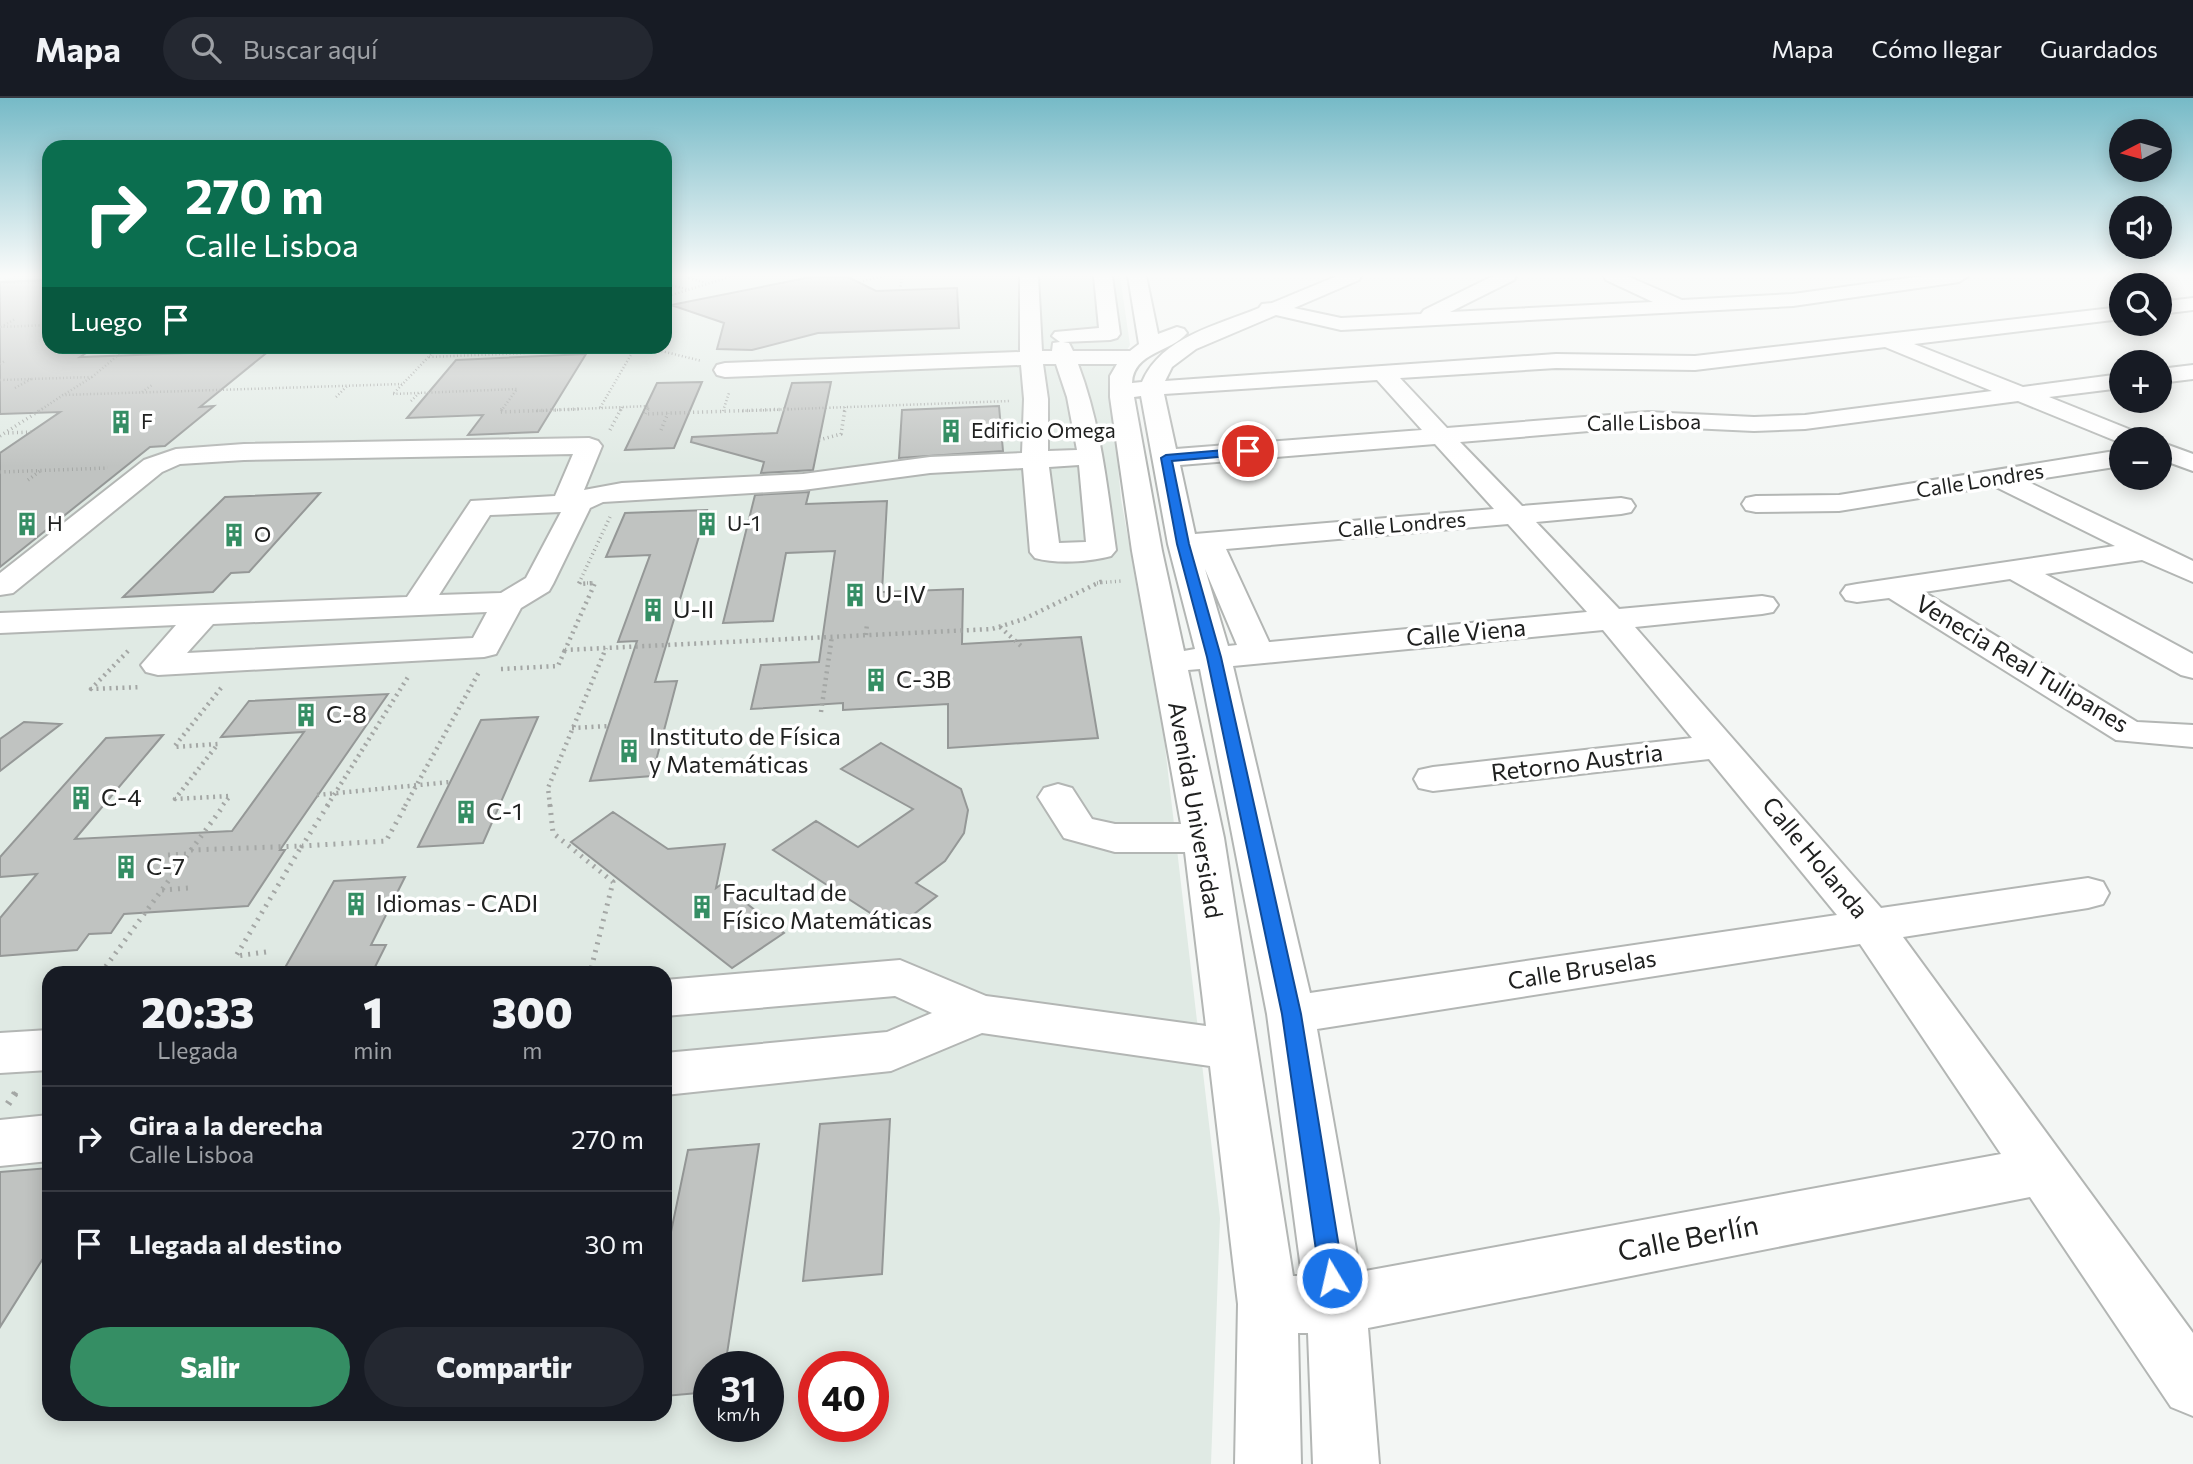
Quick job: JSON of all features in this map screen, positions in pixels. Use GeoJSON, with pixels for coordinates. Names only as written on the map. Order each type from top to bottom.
{"type":"FeatureCollection","features":[{"type":"Feature","properties":{"kind":"street"},"geometry":{"type":"LineString","coordinates":[[1031,340],[1036,399],[1035,460]]}},
{"type":"Feature","properties":{"kind":"street"},"geometry":{"type":"LineString","coordinates":[[731,370],[842,366],[862,376],[891,379],[1032,355],[1089,340]]}},
{"type":"Feature","properties":{"kind":"street"},"geometry":{"type":"LineString","coordinates":[[1139,340],[1140,371]]}},
{"type":"Feature","properties":{"kind":"street"},"geometry":{"type":"LineString","coordinates":[[1140,371],[1189,340]]}},
{"type":"Feature","properties":{"kind":"street"},"geometry":{"type":"LineString","coordinates":[[1032,355],[1063,353],[1155,374],[1166,359],[1201,340]]}},
{"type":"Feature","properties":{"kind":"street"},"geometry":{"type":"LineString","coordinates":[[1885,340],[2109,430]]}},
{"type":"Feature","properties":{"kind":"street"},"geometry":{"type":"LineString","coordinates":[[1140,371],[1384,374],[1556,361],[1695,363],[1898,340]]}},
{"type":"Feature","properties":{"kind":"street"},"geometry":{"type":"LineString","coordinates":[[1063,353],[1079,397],[1089,440],[1101,550]]}},
{"type":"Feature","properties":{"kind":"street","name":"Avenida Universidad"},"geometry":{"type":"LineString","coordinates":[[1140,371],[1166,458],[1173,554],[1169,662],[1204,838],[1268,1304],[1268,1464]]}},
{"type":"Feature","properties":{"kind":"street","name":"Avenida Universidad"},"geometry":{"type":"LineString","coordinates":[[1140,371],[1173,554],[1214,657],[1292,1014],[1336,1305],[1346,1464]]}},
{"type":"Feature","properties":{"kind":"street"},"geometry":{"type":"LineString","coordinates":[[2172,375],[2193,372]]}},
{"type":"Feature","properties":{"kind":"street","name":"Calle Holanda"},"geometry":{"type":"LineString","coordinates":[[1384,374],[1611,619],[1872,927],[2193,1385]]}},
{"type":"Feature","properties":{"kind":"street","name":"Calle Lisboa"},"geometry":{"type":"LineString","coordinates":[[1166,458],[1648,419],[1754,424],[1805,422],[2109,383]]}},
{"type":"Feature","properties":{"kind":"street"},"geometry":{"type":"LineString","coordinates":[[1036,399],[1079,397]]}},
{"type":"Feature","properties":{"kind":"street"},"geometry":{"type":"LineString","coordinates":[[0,623],[508,602],[538,584],[572,503],[589,446],[244,452],[176,457],[153,466],[1,589]]}},
{"type":"Feature","properties":{"kind":"street"},"geometry":{"type":"LineString","coordinates":[[416,607],[481,508],[572,503],[596,495],[622,491],[803,482],[930,465],[1090,457]]}},
{"type":"Feature","properties":{"kind":"street","name":"Calle Londres"},"geometry":{"type":"LineString","coordinates":[[1035,460],[1045,552],[1101,550],[1173,554],[1516,515],[1621,506]]}},
{"type":"Feature","properties":{"kind":"street","name":"Calle Londres"},"geometry":{"type":"LineString","coordinates":[[1756,504],[1839,503],[2109,460]]}},
{"type":"Feature","properties":{"kind":"street"},"geometry":{"type":"LineString","coordinates":[[1998,478],[2193,573]]}},
{"type":"Feature","properties":{"kind":"street","name":"Venecia Real Tulipanes"},"geometry":{"type":"LineString","coordinates":[[1857,593],[2148,551]]}},
{"type":"Feature","properties":{"kind":"street","name":"Avenida Universidad"},"geometry":{"type":"LineString","coordinates":[[1173,554],[1257,653]]}},
{"type":"Feature","properties":{"kind":"street"},"geometry":{"type":"LineString","coordinates":[[2015,570],[2193,668]]}},
{"type":"Feature","properties":{"kind":"street","name":"Venecia Real Tulipanes"},"geometry":{"type":"LineString","coordinates":[[1895,588],[2129,732],[2193,736]]}},
{"type":"Feature","properties":{"kind":"street"},"geometry":{"type":"LineString","coordinates":[[203,615],[158,665],[484,647],[508,602]]}},
{"type":"Feature","properties":{"kind":"street","name":"Calle Viena"},"geometry":{"type":"LineString","coordinates":[[1169,662],[1762,605]]}},
{"type":"Feature","properties":{"kind":"street","name":"Retorno Austria"},"geometry":{"type":"LineString","coordinates":[[1433,779],[1721,746]]}},
{"type":"Feature","properties":{"kind":"street"},"geometry":{"type":"LineString","coordinates":[[1058,797],[1078,829],[1115,838],[1204,838]]}},
{"type":"Feature","properties":{"kind":"street","name":"Calle Bruselas"},"geometry":{"type":"LineString","coordinates":[[1292,1014],[2088,894]]}},
{"type":"Feature","properties":{"kind":"street"},"geometry":{"type":"LineString","coordinates":[[672,997],[900,978],[979,1014],[1232,1049]]}},
{"type":"Feature","properties":{"kind":"street"},"geometry":{"type":"LineString","coordinates":[[672,1073],[891,1051],[979,1014]]}},
{"type":"Feature","properties":{"kind":"street"},"geometry":{"type":"LineString","coordinates":[[0,1054],[42,1050]]}},
{"type":"Feature","properties":{"kind":"street"},"geometry":{"type":"LineString","coordinates":[[0,1143],[42,1139]]}},
{"type":"Feature","properties":{"kind":"street","name":"Calle Berlín"},"geometry":{"type":"LineString","coordinates":[[1268,1304],[1336,1305],[2041,1171]]}},
{"type":"Feature","properties":{"kind":"path"},"geometry":{"type":"LineString","coordinates":[[2,434],[92,377],[119,354]]}},
{"type":"Feature","properties":{"kind":"path"},"geometry":{"type":"LineString","coordinates":[[432,354],[393,394],[517,389],[500,412],[649,406]]}},
{"type":"Feature","properties":{"kind":"path"},"geometry":{"type":"LineString","coordinates":[[429,357],[502,354]]}},
{"type":"Feature","properties":{"kind":"path"},"geometry":{"type":"LineString","coordinates":[[600,408],[631,354]]}},
{"type":"Feature","properties":{"kind":"path"},"geometry":{"type":"LineString","coordinates":[[671,354],[731,370]]}},
{"type":"Feature","properties":{"kind":"path"},"geometry":{"type":"LineString","coordinates":[[0,365],[5,361]]}},
{"type":"Feature","properties":{"kind":"path"},"geometry":{"type":"LineString","coordinates":[[0,380],[92,377]]}},
{"type":"Feature","properties":{"kind":"path"},"geometry":{"type":"LineString","coordinates":[[15,388],[31,379]]}},
{"type":"Feature","properties":{"kind":"path"},"geometry":{"type":"LineString","coordinates":[[64,395],[402,384]]}},
{"type":"Feature","properties":{"kind":"path"},"geometry":{"type":"LineString","coordinates":[[141,392],[152,385]]}},
{"type":"Feature","properties":{"kind":"path"},"geometry":{"type":"LineString","coordinates":[[336,397],[348,386]]}},
{"type":"Feature","properties":{"kind":"path"},"geometry":{"type":"LineString","coordinates":[[411,401],[419,393]]}},
{"type":"Feature","properties":{"kind":"path"},"geometry":{"type":"LineString","coordinates":[[652,400],[645,414],[1010,401]]}},
{"type":"Feature","properties":{"kind":"path"},"geometry":{"type":"LineString","coordinates":[[609,432],[622,407]]}},
{"type":"Feature","properties":{"kind":"path"},"geometry":{"type":"LineString","coordinates":[[819,440],[841,434],[845,407]]}},
{"type":"Feature","properties":{"kind":"path"},"geometry":{"type":"LineString","coordinates":[[661,430],[668,414]]}},
{"type":"Feature","properties":{"kind":"path"},"geometry":{"type":"LineString","coordinates":[[2,434],[32,432]]}},
{"type":"Feature","properties":{"kind":"path"},"geometry":{"type":"LineString","coordinates":[[0,472],[153,466]]}},
{"type":"Feature","properties":{"kind":"path"},"geometry":{"type":"LineString","coordinates":[[28,480],[40,470]]}},
{"type":"Feature","properties":{"kind":"path"},"geometry":{"type":"LineString","coordinates":[[494,669],[558,666],[595,583],[579,584],[622,491]]}},
{"type":"Feature","properties":{"kind":"path"},"geometry":{"type":"LineString","coordinates":[[565,650],[999,627],[1024,619],[1100,582],[1173,554]]}},
{"type":"Feature","properties":{"kind":"path"},"geometry":{"type":"LineString","coordinates":[[866,635],[867,623]]}},
{"type":"Feature","properties":{"kind":"path"},"geometry":{"type":"LineString","coordinates":[[999,627],[1021,646]]}},
{"type":"Feature","properties":{"kind":"path"},"geometry":{"type":"LineString","coordinates":[[821,712],[832,636]]}},
{"type":"Feature","properties":{"kind":"path"},"geometry":{"type":"LineString","coordinates":[[135,645],[91,689],[145,687]]}},
{"type":"Feature","properties":{"kind":"path"},"geometry":{"type":"LineString","coordinates":[[592,966],[614,882],[553,833],[548,788],[606,648]]}},
{"type":"Feature","properties":{"kind":"path"},"geometry":{"type":"LineString","coordinates":[[168,855],[386,841],[481,670]]}},
{"type":"Feature","properties":{"kind":"path"},"geometry":{"type":"LineString","coordinates":[[265,952],[236,957],[411,673],[397,674]]}},
{"type":"Feature","properties":{"kind":"path"},"geometry":{"type":"LineString","coordinates":[[106,966],[230,796],[175,799],[218,744],[174,747],[225,683],[212,683]]}},
{"type":"Feature","properties":{"kind":"path"},"geometry":{"type":"LineString","coordinates":[[572,728],[609,726]]}},
{"type":"Feature","properties":{"kind":"path"},"geometry":{"type":"LineString","coordinates":[[317,795],[450,782]]}},
{"type":"Feature","properties":{"kind":"path"},"geometry":{"type":"LineString","coordinates":[[162,890],[189,888]]}},
{"type":"Feature","properties":{"kind":"shaded area"},"geometry":{"type":"Polygon","coordinates":[[[0,340],[42,340],[42,354],[672,354],[672,340],[1129,340],[1130,345],[1110,378],[1121,499],[1164,738],[1220,1218],[1211,1464],[0,1464],[0,340]]]}},
{"type":"Feature","properties":{"kind":"building"},"geometry":{"type":"Polygon","coordinates":[[[0,340],[42,340],[42,354],[85,354],[80,357],[265,354],[200,407],[214,406],[165,446],[150,447],[0,567],[0,453],[60,412],[0,414],[0,340]]]}},
{"type":"Feature","properties":{"kind":"building"},"geometry":{"type":"Polygon","coordinates":[[[719,340],[792,340],[752,350],[717,349],[719,340]]]}},
{"type":"Feature","properties":{"kind":"building"},"geometry":{"type":"Polygon","coordinates":[[[586,354],[538,432],[468,435],[483,415],[407,418],[456,360],[586,354]]]}},
{"type":"Feature","properties":{"kind":"building"},"geometry":{"type":"Polygon","coordinates":[[[702,382],[674,448],[625,450],[657,383],[702,382]]]}},
{"type":"Feature","properties":{"kind":"building"},"geometry":{"type":"Polygon","coordinates":[[[831,382],[813,470],[761,473],[764,462],[691,442],[692,437],[777,433],[792,383],[831,382]]]}},
{"type":"Feature","properties":{"kind":"building","name":"Edificio Omega"},"geometry":{"type":"Polygon","coordinates":[[[999,406],[1003,451],[899,458],[902,410],[999,406]]]}},
{"type":"Feature","properties":{"kind":"building"},"geometry":{"type":"Polygon","coordinates":[[[809,492],[806,504],[887,501],[882,592],[963,589],[962,644],[1081,637],[1098,738],[948,748],[948,704],[843,710],[843,703],[751,709],[761,665],[819,662],[835,551],[786,553],[773,621],[723,623],[755,495],[809,492]]]}},
{"type":"Feature","properties":{"kind":"building","name":"O"},"geometry":{"type":"Polygon","coordinates":[[[320,493],[249,572],[231,573],[213,592],[123,597],[225,497],[320,493]]]}},
{"type":"Feature","properties":{"kind":"building"},"geometry":{"type":"Polygon","coordinates":[[[707,510],[655,682],[677,681],[652,776],[590,781],[637,641],[618,642],[650,555],[606,557],[625,513],[707,510]]]}},
{"type":"Feature","properties":{"kind":"building"},"geometry":{"type":"Polygon","coordinates":[[[388,694],[280,850],[285,850],[248,906],[124,914],[111,933],[89,934],[77,950],[0,956],[0,918],[37,874],[0,877],[0,857],[106,738],[163,735],[75,839],[232,831],[304,732],[221,737],[249,701],[388,694]]]}},
{"type":"Feature","properties":{"kind":"building","name":"C-1"},"geometry":{"type":"Polygon","coordinates":[[[538,717],[483,843],[418,847],[481,720],[538,717]]]}},
{"type":"Feature","properties":{"kind":"building"},"geometry":{"type":"Polygon","coordinates":[[[24,722],[61,724],[0,771],[0,739],[24,722]]]}},
{"type":"Feature","properties":{"kind":"building"},"geometry":{"type":"Polygon","coordinates":[[[881,743],[961,789],[968,810],[964,833],[945,861],[916,883],[937,896],[895,929],[773,850],[816,821],[858,847],[913,809],[841,769],[881,743]]]}},
{"type":"Feature","properties":{"kind":"building","name":"Facultad de Físico Matemáticas"},"geometry":{"type":"Polygon","coordinates":[[[613,812],[668,849],[725,844],[716,888],[722,884],[784,933],[732,968],[571,842],[613,812]]]}},
{"type":"Feature","properties":{"kind":"building"},"geometry":{"type":"Polygon","coordinates":[[[405,877],[371,945],[386,945],[376,966],[286,966],[334,881],[405,877]]]}},
{"type":"Feature","properties":{"kind":"building"},"geometry":{"type":"Polygon","coordinates":[[[890,1119],[882,1274],[803,1281],[820,1124],[890,1119]]]}},
{"type":"Feature","properties":{"kind":"building"},"geometry":{"type":"Polygon","coordinates":[[[759,1144],[727,1351],[693,1351],[693,1393],[672,1395],[672,1227],[688,1150],[759,1144]]]}},
{"type":"Feature","properties":{"kind":"building"},"geometry":{"type":"Polygon","coordinates":[[[42,1169],[42,1260],[0,1327],[0,1172],[42,1169]]]}},
{"type":"Feature","properties":{"kind":"place","name":"F"},"geometry":{"type":"Point","coordinates":[121,422]}},
{"type":"Feature","properties":{"kind":"place","name":"Edificio Omega"},"geometry":{"type":"Point","coordinates":[951,431]}},
{"type":"Feature","properties":{"kind":"place","name":"H"},"geometry":{"type":"Point","coordinates":[27,524]}},
{"type":"Feature","properties":{"kind":"place","name":"U-1"},"geometry":{"type":"Point","coordinates":[707,524]}},
{"type":"Feature","properties":{"kind":"place","name":"O"},"geometry":{"type":"Point","coordinates":[234,535]}},
{"type":"Feature","properties":{"kind":"place","name":"U-IV"},"geometry":{"type":"Point","coordinates":[855,595]}},
{"type":"Feature","properties":{"kind":"place","name":"U-II"},"geometry":{"type":"Point","coordinates":[653,610]}},
{"type":"Feature","properties":{"kind":"place","name":"C-3B"},"geometry":{"type":"Point","coordinates":[876,680]}},
{"type":"Feature","properties":{"kind":"place","name":"C-8"},"geometry":{"type":"Point","coordinates":[306,715]}},
{"type":"Feature","properties":{"kind":"place","name":"Instituto de Física y Matemáticas"},"geometry":{"type":"Point","coordinates":[629,751]}},
{"type":"Feature","properties":{"kind":"place","name":"C-4"},"geometry":{"type":"Point","coordinates":[81,798]}},
{"type":"Feature","properties":{"kind":"place","name":"C-1"},"geometry":{"type":"Point","coordinates":[466,812]}},
{"type":"Feature","properties":{"kind":"place","name":"C-7"},"geometry":{"type":"Point","coordinates":[126,867]}},
{"type":"Feature","properties":{"kind":"place","name":"Idiomas - CADI"},"geometry":{"type":"Point","coordinates":[356,904]}},
{"type":"Feature","properties":{"kind":"place","name":"Facultad de Físico Matemáticas"},"geometry":{"type":"Point","coordinates":[702,907]}},
{"type":"Feature","properties":{"kind":"route"},"geometry":{"type":"LineString","coordinates":[[1248,451],[1166,458],[1183,544],[1214,657],[1292,1014],[1332,1278]]}}]}
